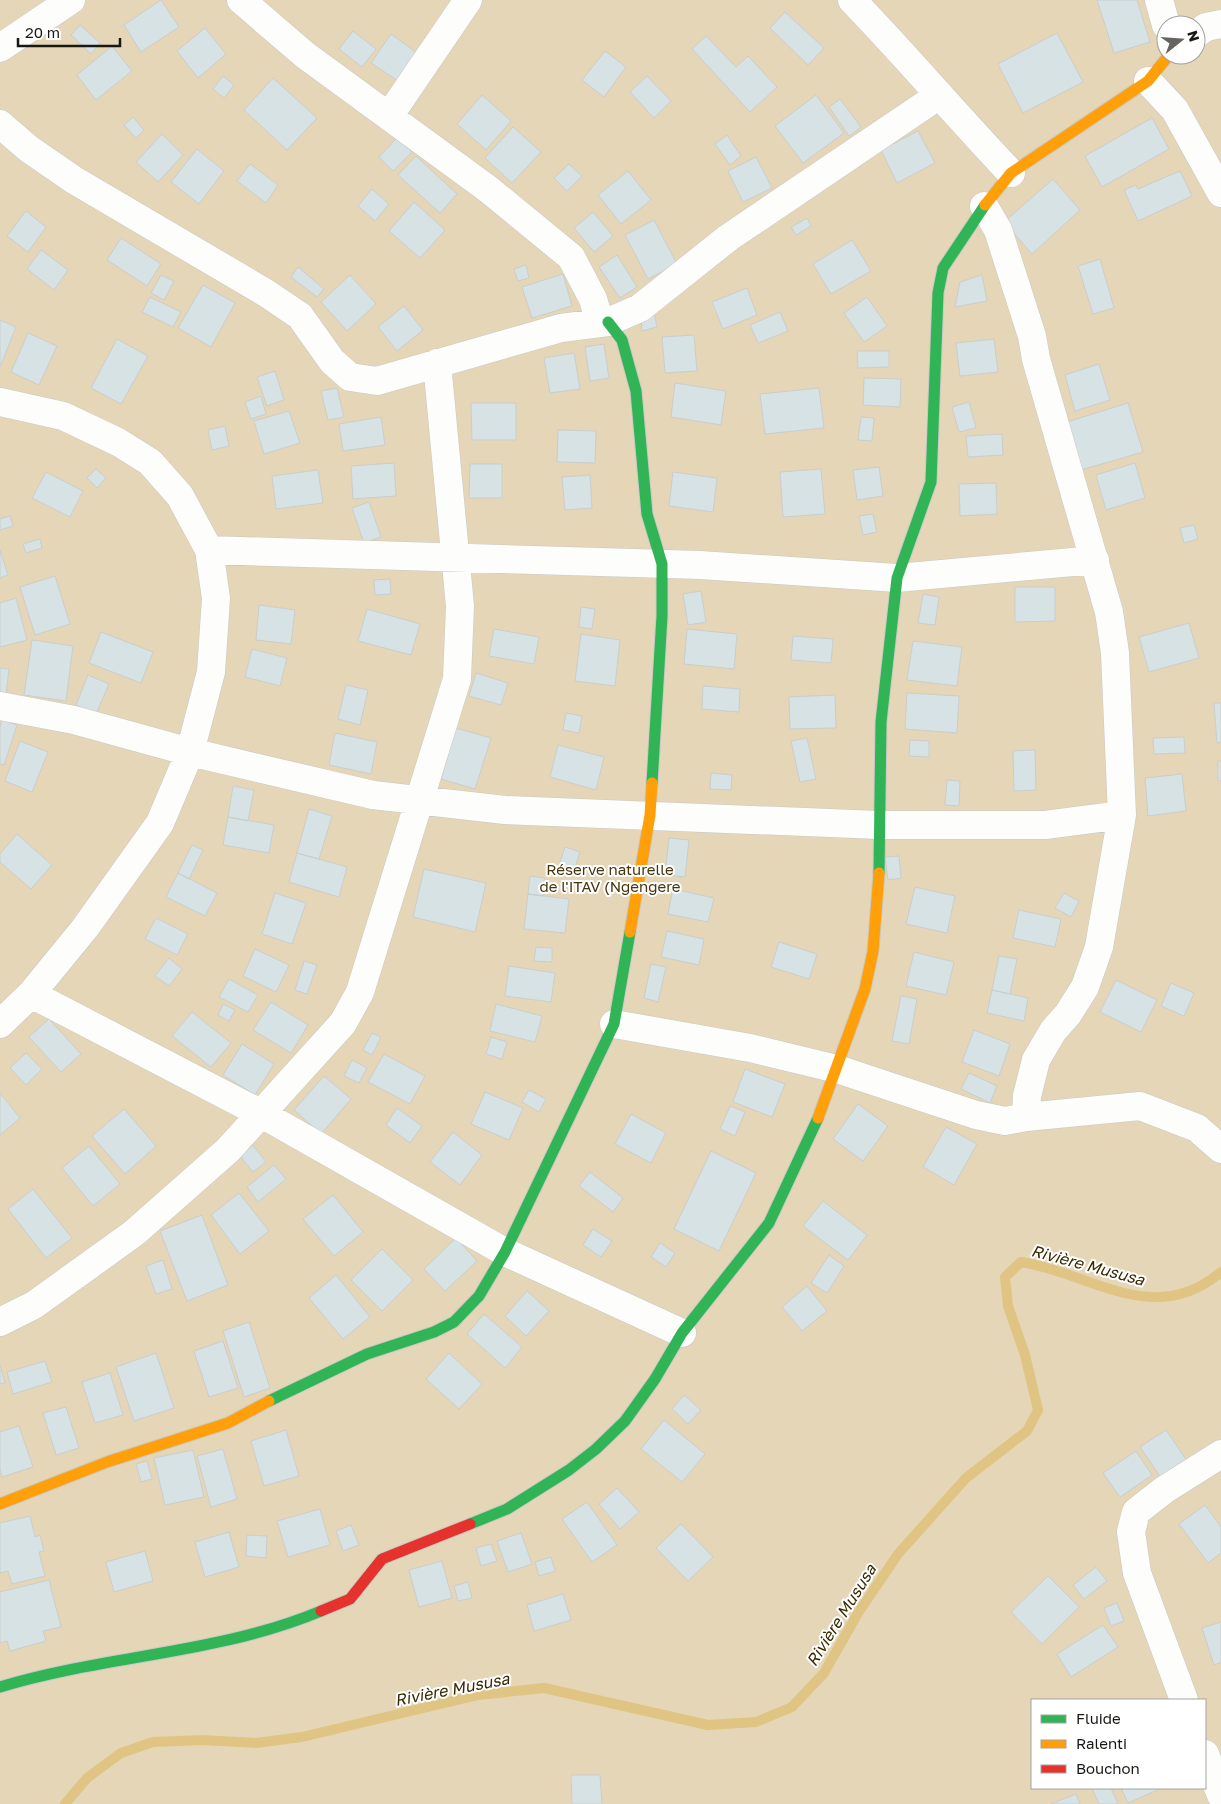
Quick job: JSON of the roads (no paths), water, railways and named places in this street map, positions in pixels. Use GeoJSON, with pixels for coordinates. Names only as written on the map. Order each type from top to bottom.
{"type":"FeatureCollection","features":[{"type":"Feature","properties":{"kind":"street"},"geometry":{"type":"LineString","coordinates":[[0,48],[71,0]]}},
{"type":"Feature","properties":{"kind":"street"},"geometry":{"type":"LineString","coordinates":[[0,1504],[107,1462],[228,1423],[280,1395],[367,1354],[434,1332],[454,1322],[479,1296],[505,1252],[614,1024],[650,816],[662,616],[662,564],[647,514],[636,391],[622,340],[604,322],[571,257],[488,189],[305,56],[241,0]]}},
{"type":"Feature","properties":{"kind":"street"},"geometry":{"type":"LineString","coordinates":[[389,116],[468,0]]}},
{"type":"Feature","properties":{"kind":"street"},"geometry":{"type":"LineString","coordinates":[[852,0],[898,47],[938,96],[1011,173]]}},
{"type":"Feature","properties":{"kind":"street"},"geometry":{"type":"LineString","coordinates":[[1159,0],[1163,15]]}},
{"type":"Feature","properties":{"kind":"street"},"geometry":{"type":"LineString","coordinates":[[1206,27],[1221,24]]}},
{"type":"Feature","properties":{"kind":"street"},"geometry":{"type":"LineString","coordinates":[[0,1687],[39,1675],[168,1653],[300,1620],[350,1598],[382,1559],[508,1509],[569,1470],[596,1449],[625,1421],[655,1379],[682,1333],[769,1223],[819,1117],[865,989],[873,951],[879,880],[881,722],[897,578],[931,482],[938,293],[943,268],[984,206],[1011,173],[1148,81],[1161,65]]}},
{"type":"Feature","properties":{"kind":"street"},"geometry":{"type":"LineString","coordinates":[[1148,81],[1176,110],[1221,193]]}},
{"type":"Feature","properties":{"kind":"street"},"geometry":{"type":"LineString","coordinates":[[0,124],[30,149],[74,180],[266,293],[300,316],[332,361],[350,377],[377,381],[561,328],[604,322],[640,308],[728,238],[938,96]]}},
{"type":"Feature","properties":{"kind":"street"},"geometry":{"type":"LineString","coordinates":[[984,206],[998,230],[1032,336],[1036,359],[1109,612],[1115,652],[1122,816],[1099,948],[1085,987],[1068,1014],[1053,1031],[1036,1060],[1027,1096],[1026,1117]]}},
{"type":"Feature","properties":{"kind":"street"},"geometry":{"type":"LineString","coordinates":[[0,1322],[34,1305],[134,1233],[228,1150],[343,1023],[360,992],[457,679],[460,606],[437,363]]}},
{"type":"Feature","properties":{"kind":"street"},"geometry":{"type":"LineString","coordinates":[[0,402],[63,416],[118,442],[150,462],[180,496],[209,550],[216,598],[211,672],[190,752],[160,823],[85,928],[31,994],[0,1024]]}},
{"type":"Feature","properties":{"kind":"street"},"geometry":{"type":"LineString","coordinates":[[209,550],[662,564],[897,578],[1095,560]]}},
{"type":"Feature","properties":{"kind":"street"},"geometry":{"type":"LineString","coordinates":[[0,706],[74,720],[190,752],[373,795],[505,810],[879,825],[1045,825],[1122,816]]}},
{"type":"Feature","properties":{"kind":"street"},"geometry":{"type":"LineString","coordinates":[[31,994],[260,1113],[505,1252],[682,1333]]}},
{"type":"Feature","properties":{"kind":"street"},"geometry":{"type":"LineString","coordinates":[[614,1024],[750,1048],[837,1069],[976,1115],[1005,1121],[1026,1117],[1140,1106],[1197,1128],[1221,1149]]}},
{"type":"Feature","properties":{"kind":"street"},"geometry":{"type":"LineString","coordinates":[[1184,1699],[1137,1573],[1131,1532],[1136,1512],[1164,1490],[1221,1454]]}},
{"type":"Feature","properties":{"kind":"street"},"geometry":{"type":"LineString","coordinates":[[1206,1757],[1221,1795]]}},
{"type":"Feature","properties":{"kind":"waterway","name":"Rivière Mususa"},"geometry":{"type":"LineString","coordinates":[[65,1804],[87,1778],[121,1753],[153,1742],[202,1740],[256,1743],[302,1737],[478,1695],[544,1688],[708,1725],[756,1722],[792,1707],[824,1673],[858,1613],[898,1554],[966,1478],[1027,1431],[1038,1410],[1025,1355],[1008,1306],[1005,1277],[1021,1262],[1047,1268],[1122,1292],[1147,1297],[1171,1296],[1196,1288],[1221,1272]]}},
{"type":"Feature","properties":{"kind":"park label","name":"Réserve naturelle de l'ITAV (Ngengere"},"geometry":{"type":"Point","coordinates":[610,878]}}]}
